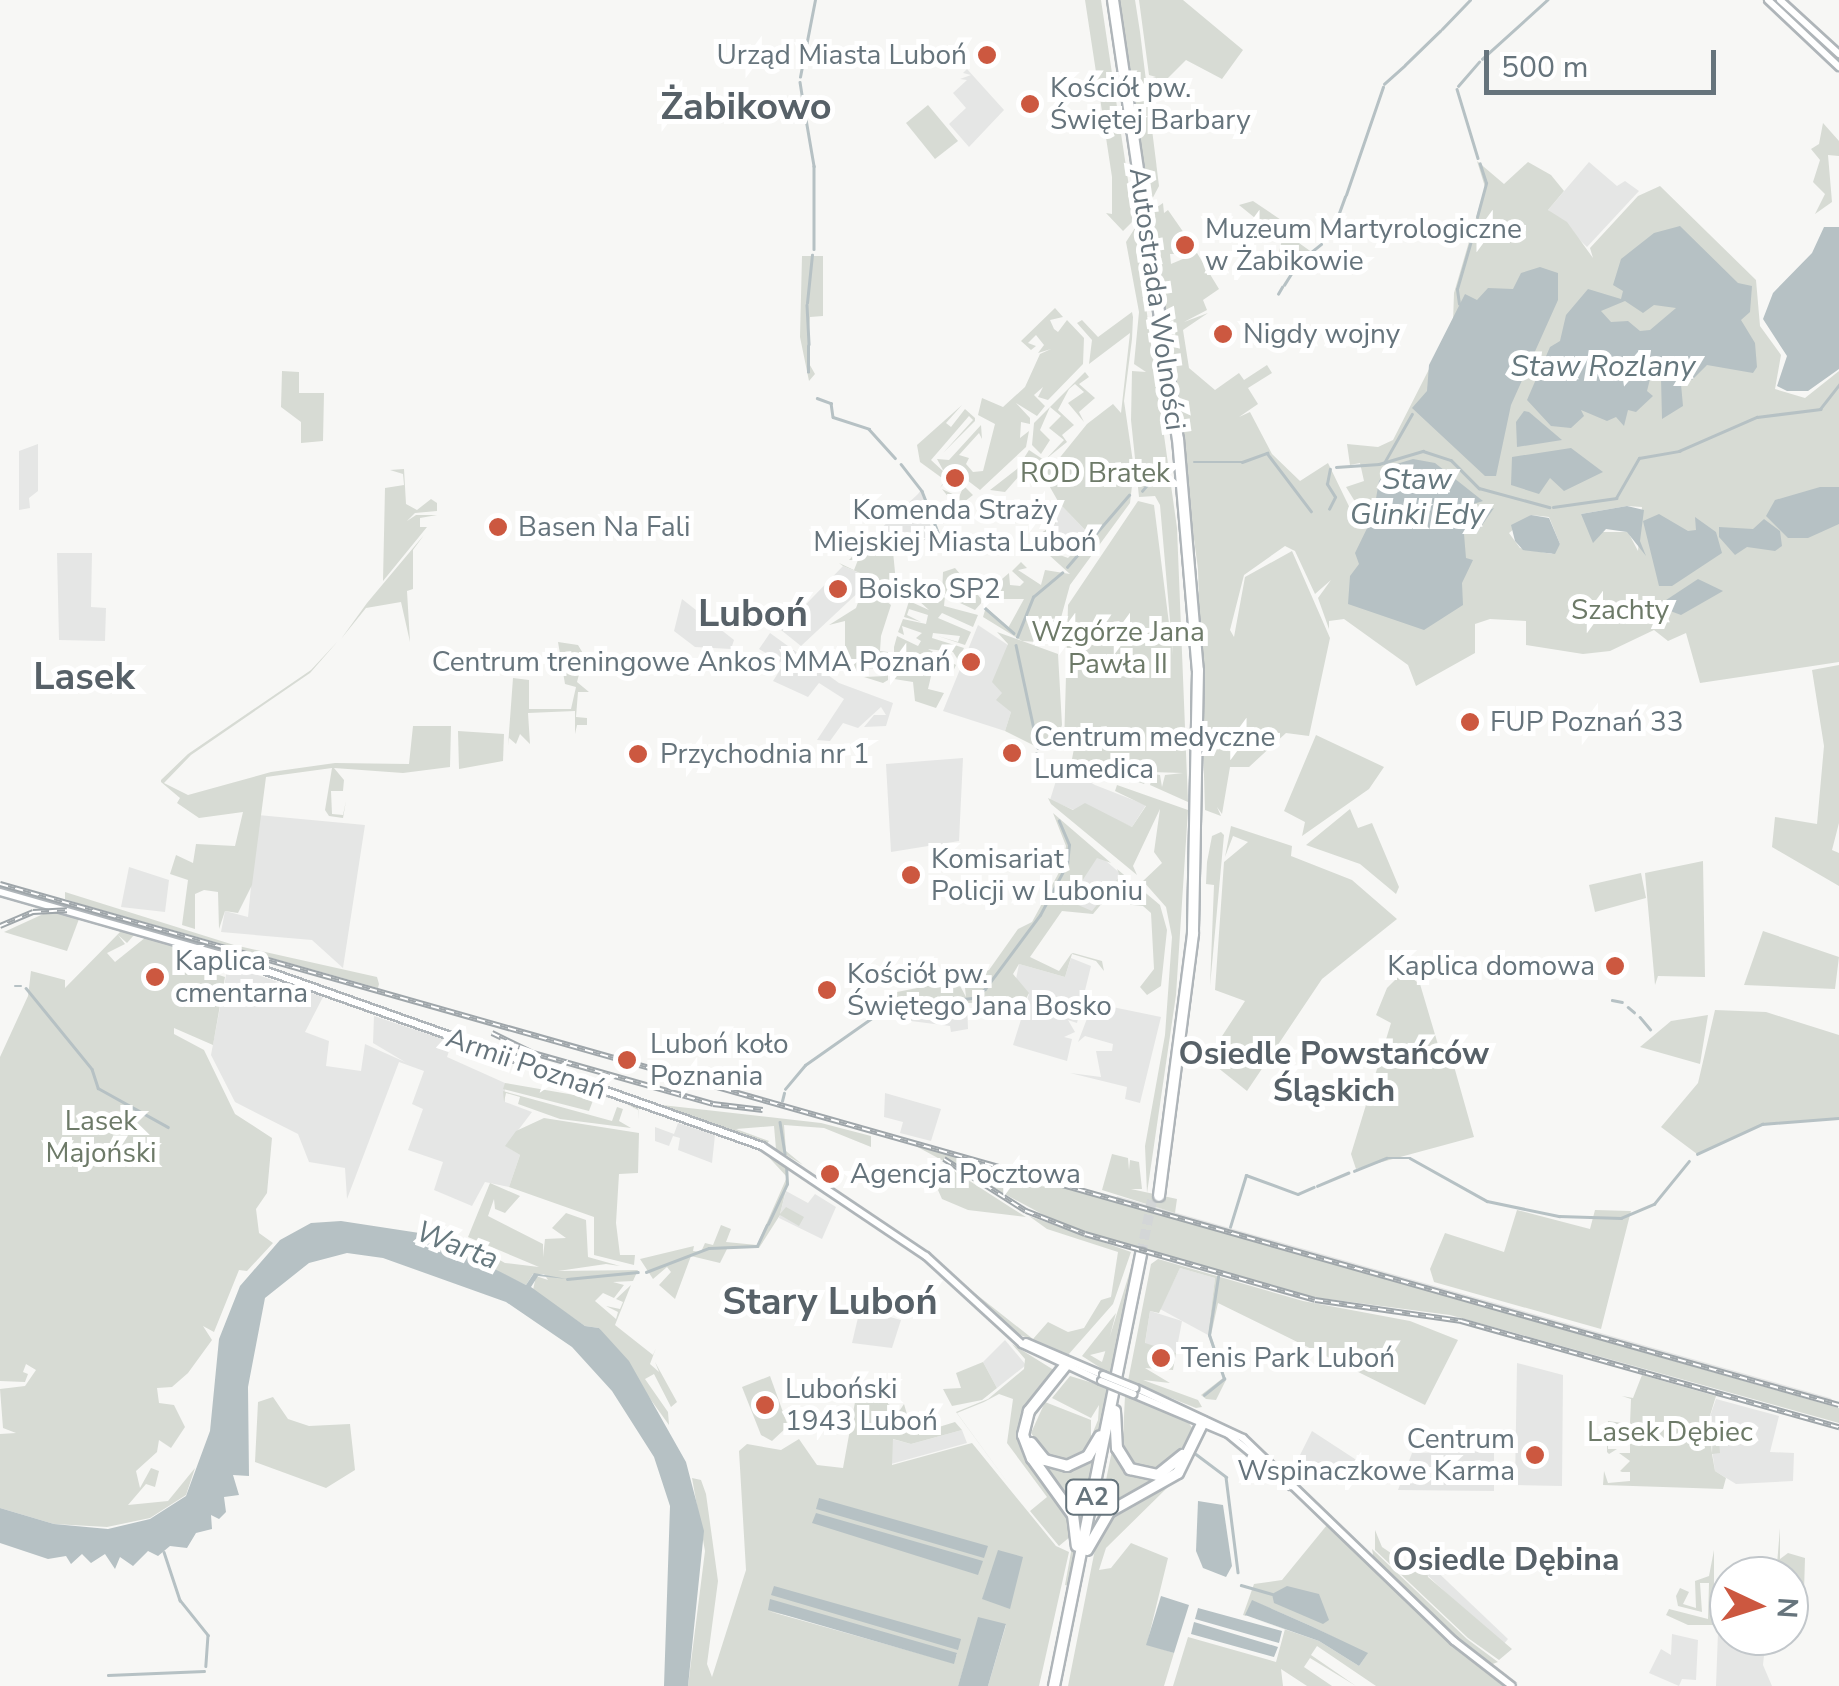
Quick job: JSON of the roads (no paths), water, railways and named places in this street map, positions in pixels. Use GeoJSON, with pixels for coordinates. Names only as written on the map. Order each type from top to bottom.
{"type":"FeatureCollection","features":[{"type":"Feature","properties":{"kind":"highway","name":"Autostrada Wolności"},"geometry":{"type":"LineString","coordinates":[[1110,0],[1176,471],[1193,672],[1188,927],[1156,1196]]}},
{"type":"Feature","properties":{"kind":"highway","name":"A2"},"geometry":{"type":"LineString","coordinates":[[1057,1686],[1144,1255]]}},
{"type":"Feature","properties":{"kind":"highway"},"geometry":{"type":"LineString","coordinates":[[1069,1364],[1032,1418],[1036,1452],[1056,1465],[1079,1463],[1094,1449],[1112,1414]]}},
{"type":"Feature","properties":{"kind":"highway"},"geometry":{"type":"LineString","coordinates":[[1069,1364],[1029,1411],[1023,1435],[1032,1458],[1074,1518],[1076,1576]]}},
{"type":"Feature","properties":{"kind":"highway","name":"A2"},"geometry":{"type":"LineString","coordinates":[[1057,1686],[1062,1645],[1112,1414]]}},
{"type":"Feature","properties":{"kind":"highway"},"geometry":{"type":"LineString","coordinates":[[1112,1414],[1119,1456],[1146,1475],[1176,1465],[1198,1418]]}},
{"type":"Feature","properties":{"kind":"highway"},"geometry":{"type":"LineString","coordinates":[[1087,1550],[1109,1512],[1173,1478],[1198,1418]]}},
{"type":"Feature","properties":{"kind":"main road"},"geometry":{"type":"LineString","coordinates":[[1768,0],[1839,67]]}},
{"type":"Feature","properties":{"kind":"main road"},"geometry":{"type":"LineString","coordinates":[[1780,0],[1839,54]]}},
{"type":"Feature","properties":{"kind":"main road","name":"Armii Poznań"},"geometry":{"type":"LineString","coordinates":[[0,892],[219,954],[762,1146],[909,1243],[1030,1350],[1198,1418],[1233,1437],[1311,1503],[1454,1642],[1512,1686]]}},
{"type":"Feature","properties":{"kind":"main road","name":"Armii Poznań"},"geometry":{"type":"LineString","coordinates":[[1004,1328],[1069,1364]]}},
{"type":"Feature","properties":{"kind":"main road"},"geometry":{"type":"LineString","coordinates":[[1069,1364],[1102,1378]]}},
{"type":"Feature","properties":{"kind":"water","name":"Staw Rozlany"},"geometry":{"type":"Polygon","coordinates":[[[1680,226],[1738,283],[1752,286],[1750,312],[1741,320],[1755,343],[1757,367],[1753,373],[1707,365],[1692,380],[1680,373],[1683,406],[1662,419],[1661,378],[1653,367],[1647,391],[1653,396],[1636,412],[1628,410],[1624,426],[1616,417],[1607,421],[1581,410],[1584,416],[1571,428],[1551,426],[1527,400],[1550,347],[1560,341],[1566,315],[1588,289],[1621,299],[1623,291],[1613,285],[1621,259],[1654,233],[1680,226]],[[1625,301],[1601,311],[1611,322],[1628,321],[1640,331],[1650,330],[1676,308],[1654,305],[1643,313],[1625,301]]]}},
{"type":"Feature","properties":{"kind":"water"},"geometry":{"type":"Polygon","coordinates":[[[1824,227],[1839,227],[1839,369],[1808,391],[1787,391],[1777,386],[1787,356],[1763,319],[1773,293],[1812,253],[1824,227]]]}},
{"type":"Feature","properties":{"kind":"water"},"geometry":{"type":"Polygon","coordinates":[[[1540,267],[1558,273],[1558,300],[1511,405],[1496,476],[1485,476],[1412,408],[1427,391],[1429,365],[1465,294],[1477,300],[1488,288],[1513,289],[1521,273],[1540,267]]]}},
{"type":"Feature","properties":{"kind":"water"},"geometry":{"type":"Polygon","coordinates":[[[1524,411],[1562,440],[1517,447],[1516,422],[1524,411]]]}},
{"type":"Feature","properties":{"kind":"water"},"geometry":{"type":"Polygon","coordinates":[[[1571,448],[1603,472],[1564,491],[1550,478],[1539,494],[1511,485],[1512,457],[1571,448]]]}},
{"type":"Feature","properties":{"kind":"water","name":"Staw Glinki Edy"},"geometry":{"type":"Polygon","coordinates":[[[1413,459],[1435,463],[1483,501],[1470,505],[1463,520],[1494,508],[1476,534],[1464,534],[1466,558],[1473,560],[1462,583],[1463,605],[1424,630],[1348,604],[1350,576],[1359,564],[1355,553],[1373,516],[1379,481],[1390,466],[1413,459]]]}},
{"type":"Feature","properties":{"kind":"water"},"geometry":{"type":"Polygon","coordinates":[[[1820,487],[1839,487],[1839,524],[1808,538],[1788,538],[1766,516],[1775,500],[1820,487]]]}},
{"type":"Feature","properties":{"kind":"water"},"geometry":{"type":"Polygon","coordinates":[[[1627,506],[1644,510],[1640,541],[1646,556],[1627,532],[1606,529],[1593,543],[1581,514],[1627,506]]]}},
{"type":"Feature","properties":{"kind":"water"},"geometry":{"type":"Polygon","coordinates":[[[1659,514],[1688,531],[1696,530],[1695,517],[1716,532],[1722,553],[1672,586],[1659,586],[1643,521],[1659,514]]]}},
{"type":"Feature","properties":{"kind":"water"},"geometry":{"type":"Polygon","coordinates":[[[1531,515],[1549,518],[1560,544],[1555,554],[1523,550],[1515,541],[1511,525],[1531,515]]]}},
{"type":"Feature","properties":{"kind":"water"},"geometry":{"type":"Polygon","coordinates":[[[1764,519],[1780,531],[1782,546],[1775,551],[1747,547],[1735,555],[1719,537],[1719,527],[1753,529],[1764,519]]]}},
{"type":"Feature","properties":{"kind":"water"},"geometry":{"type":"Polygon","coordinates":[[[1698,579],[1723,591],[1681,615],[1657,606],[1698,579]]]}},
{"type":"Feature","properties":{"kind":"water"},"geometry":{"type":"Polygon","coordinates":[[[341,1221],[426,1234],[526,1285],[534,1273],[567,1279],[538,1276],[531,1287],[585,1326],[599,1328],[629,1361],[686,1462],[704,1531],[688,1686],[664,1686],[670,1506],[654,1457],[612,1391],[572,1347],[506,1302],[383,1258],[347,1253],[309,1263],[265,1298],[248,1387],[249,1476],[233,1475],[239,1495],[224,1497],[226,1512],[219,1519],[211,1515],[212,1529],[196,1533],[187,1548],[170,1546],[158,1556],[148,1551],[133,1566],[120,1557],[115,1569],[105,1554],[91,1563],[82,1554],[71,1564],[66,1556],[48,1559],[0,1543],[0,1508],[54,1524],[108,1529],[150,1519],[186,1496],[210,1431],[219,1339],[240,1286],[280,1240],[311,1223],[341,1221]]]}},
{"type":"Feature","properties":{"kind":"water"},"geometry":{"type":"Polygon","coordinates":[[[819,1498],[988,1546],[984,1558],[816,1509],[819,1498]]]}},
{"type":"Feature","properties":{"kind":"water"},"geometry":{"type":"Polygon","coordinates":[[[1198,1501],[1223,1505],[1232,1566],[1226,1577],[1203,1568],[1196,1551],[1198,1501]]]}},
{"type":"Feature","properties":{"kind":"water"},"geometry":{"type":"Polygon","coordinates":[[[816,1513],[983,1561],[978,1575],[812,1523],[816,1513]]]}},
{"type":"Feature","properties":{"kind":"water"},"geometry":{"type":"Polygon","coordinates":[[[998,1550],[1023,1557],[1010,1609],[982,1599],[998,1550]]]}},
{"type":"Feature","properties":{"kind":"water"},"geometry":{"type":"Polygon","coordinates":[[[774,1586],[961,1639],[958,1650],[771,1595],[774,1586]]]}},
{"type":"Feature","properties":{"kind":"water"},"geometry":{"type":"Polygon","coordinates":[[[1287,1586],[1319,1594],[1329,1620],[1323,1624],[1274,1603],[1272,1594],[1287,1586]]]}},
{"type":"Feature","properties":{"kind":"water"},"geometry":{"type":"Polygon","coordinates":[[[1161,1596],[1189,1605],[1174,1653],[1146,1645],[1161,1596]]]}},
{"type":"Feature","properties":{"kind":"water"},"geometry":{"type":"Polygon","coordinates":[[[770,1599],[957,1653],[954,1664],[768,1610],[770,1599]]]}},
{"type":"Feature","properties":{"kind":"water"},"geometry":{"type":"Polygon","coordinates":[[[1252,1600],[1368,1653],[1359,1666],[1319,1641],[1245,1615],[1252,1600]]]}},
{"type":"Feature","properties":{"kind":"water"},"geometry":{"type":"Polygon","coordinates":[[[1198,1608],[1282,1631],[1279,1643],[1195,1619],[1198,1608]]]}},
{"type":"Feature","properties":{"kind":"water"},"geometry":{"type":"Polygon","coordinates":[[[978,1617],[1006,1624],[988,1686],[958,1686],[978,1617]]]}},
{"type":"Feature","properties":{"kind":"water"},"geometry":{"type":"Polygon","coordinates":[[[1194,1622],[1278,1647],[1274,1657],[1191,1634],[1194,1622]]]}},
{"type":"Feature","properties":{"kind":"waterway"},"geometry":{"type":"LineString","coordinates":[[800,77],[815,0]]}},
{"type":"Feature","properties":{"kind":"waterway"},"geometry":{"type":"LineString","coordinates":[[1442,29],[1470,0]]}},
{"type":"Feature","properties":{"kind":"waterway"},"geometry":{"type":"LineString","coordinates":[[1482,59],[1547,0]]}},
{"type":"Feature","properties":{"kind":"waterway"},"geometry":{"type":"LineString","coordinates":[[1405,65],[1440,31]]}},
{"type":"Feature","properties":{"kind":"waterway"},"geometry":{"type":"LineString","coordinates":[[1821,45],[1839,60]]}},
{"type":"Feature","properties":{"kind":"waterway"},"geometry":{"type":"LineString","coordinates":[[1458,86],[1479,62]]}},
{"type":"Feature","properties":{"kind":"waterway"},"geometry":{"type":"LineString","coordinates":[[1384,84],[1404,66]]}},
{"type":"Feature","properties":{"kind":"waterway"},"geometry":{"type":"LineString","coordinates":[[800,82],[805,114]]}},
{"type":"Feature","properties":{"kind":"waterway"},"geometry":{"type":"LineString","coordinates":[[1346,195],[1383,87]]}},
{"type":"Feature","properties":{"kind":"waterway"},"geometry":{"type":"LineString","coordinates":[[1457,89],[1478,158]]}},
{"type":"Feature","properties":{"kind":"waterway"},"geometry":{"type":"LineString","coordinates":[[806,119],[814,166],[814,249]]}},
{"type":"Feature","properties":{"kind":"waterway"},"geometry":{"type":"LineString","coordinates":[[1477,217],[1486,183],[1480,164]]}},
{"type":"Feature","properties":{"kind":"waterway"},"geometry":{"type":"LineString","coordinates":[[1335,224],[1345,197]]}},
{"type":"Feature","properties":{"kind":"waterway"},"geometry":{"type":"LineString","coordinates":[[1459,304],[1457,289],[1477,220]]}},
{"type":"Feature","properties":{"kind":"waterway"},"geometry":{"type":"LineString","coordinates":[[1332,235],[1334,228]]}},
{"type":"Feature","properties":{"kind":"waterway"},"geometry":{"type":"LineString","coordinates":[[1310,253],[1321,244]]}},
{"type":"Feature","properties":{"kind":"waterway"},"geometry":{"type":"LineString","coordinates":[[807,303],[812,255]]}},
{"type":"Feature","properties":{"kind":"waterway"},"geometry":{"type":"LineString","coordinates":[[1293,272],[1302,261]]}},
{"type":"Feature","properties":{"kind":"waterway"},"geometry":{"type":"LineString","coordinates":[[1284,285],[1291,274]]}},
{"type":"Feature","properties":{"kind":"waterway"},"geometry":{"type":"LineString","coordinates":[[1278,294],[1282,287]]}},
{"type":"Feature","properties":{"kind":"waterway"},"geometry":{"type":"LineString","coordinates":[[807,305],[809,344]]}},
{"type":"Feature","properties":{"kind":"waterway"},"geometry":{"type":"LineString","coordinates":[[808,346],[808,372]]}},
{"type":"Feature","properties":{"kind":"waterway"},"geometry":{"type":"LineString","coordinates":[[1553,507],[1616,498],[1639,458],[1679,451],[1757,417],[1820,409],[1839,385]]}},
{"type":"Feature","properties":{"kind":"waterway"},"geometry":{"type":"LineString","coordinates":[[817,398],[831,403],[833,417],[869,429],[895,458]]}},
{"type":"Feature","properties":{"kind":"waterway"},"geometry":{"type":"LineString","coordinates":[[1384,463],[1412,414]]}},
{"type":"Feature","properties":{"kind":"waterway"},"geometry":{"type":"LineString","coordinates":[[1336,467],[1379,464],[1423,451],[1451,460],[1479,488],[1549,507]]}},
{"type":"Feature","properties":{"kind":"waterway"},"geometry":{"type":"LineString","coordinates":[[1194,462],[1242,462],[1267,453],[1311,511]]}},
{"type":"Feature","properties":{"kind":"waterway"},"geometry":{"type":"LineString","coordinates":[[901,464],[922,491],[938,532]]}},
{"type":"Feature","properties":{"kind":"waterway"},"geometry":{"type":"LineString","coordinates":[[1142,491],[1163,466]]}},
{"type":"Feature","properties":{"kind":"waterway"},"geometry":{"type":"LineString","coordinates":[[1329,509],[1335,497],[1327,484],[1330,469]]}},
{"type":"Feature","properties":{"kind":"waterway"},"geometry":{"type":"LineString","coordinates":[[1067,567],[1129,495]]}},
{"type":"Feature","properties":{"kind":"waterway"},"geometry":{"type":"LineString","coordinates":[[1017,637],[1033,597],[1062,573]]}},
{"type":"Feature","properties":{"kind":"waterway"},"geometry":{"type":"LineString","coordinates":[[985,608],[1014,633]]}},
{"type":"Feature","properties":{"kind":"waterway"},"geometry":{"type":"LineString","coordinates":[[1016,645],[1038,748]]}},
{"type":"Feature","properties":{"kind":"waterway"},"geometry":{"type":"LineString","coordinates":[[1036,754],[1036,770]]}},
{"type":"Feature","properties":{"kind":"waterway"},"geometry":{"type":"LineString","coordinates":[[895,1007],[973,998],[985,989],[1040,915],[1067,864],[1069,845],[1059,821]]}},
{"type":"Feature","properties":{"kind":"waterway"},"geometry":{"type":"LineString","coordinates":[[15,986],[21,986]]}},
{"type":"Feature","properties":{"kind":"waterway"},"geometry":{"type":"LineString","coordinates":[[26,988],[92,1069],[98,1088],[168,1127]]}},
{"type":"Feature","properties":{"kind":"waterway"},"geometry":{"type":"LineString","coordinates":[[1612,1000],[1622,1002]]}},
{"type":"Feature","properties":{"kind":"waterway"},"geometry":{"type":"LineString","coordinates":[[1628,1007],[1634,1012]]}},
{"type":"Feature","properties":{"kind":"waterway"},"geometry":{"type":"LineString","coordinates":[[785,1089],[805,1065],[886,1008]]}},
{"type":"Feature","properties":{"kind":"waterway"},"geometry":{"type":"LineString","coordinates":[[1640,1017],[1650,1029]]}},
{"type":"Feature","properties":{"kind":"waterway"},"geometry":{"type":"LineString","coordinates":[[782,1101],[784,1093]]}},
{"type":"Feature","properties":{"kind":"waterway"},"geometry":{"type":"LineString","coordinates":[[1697,1154],[1762,1124],[1839,1118]]}},
{"type":"Feature","properties":{"kind":"waterway"},"geometry":{"type":"LineString","coordinates":[[780,1122],[785,1154]]}},
{"type":"Feature","properties":{"kind":"waterway"},"geometry":{"type":"LineString","coordinates":[[1354,1171],[1387,1158],[1410,1158],[1487,1201],[1559,1216],[1621,1218],[1654,1204],[1689,1161]]}},
{"type":"Feature","properties":{"kind":"waterway"},"geometry":{"type":"LineString","coordinates":[[768,1224],[787,1184],[786,1163]]}},
{"type":"Feature","properties":{"kind":"waterway"},"geometry":{"type":"LineString","coordinates":[[1317,1186],[1348,1173]]}},
{"type":"Feature","properties":{"kind":"waterway"},"geometry":{"type":"LineString","coordinates":[[1230,1227],[1246,1175],[1298,1194],[1314,1187]]}},
{"type":"Feature","properties":{"kind":"waterway"},"geometry":{"type":"LineString","coordinates":[[646,1272],[709,1248],[757,1246],[767,1225]]}},
{"type":"Feature","properties":{"kind":"waterway"},"geometry":{"type":"LineString","coordinates":[[567,1279],[638,1272]]}},
{"type":"Feature","properties":{"kind":"waterway"},"geometry":{"type":"LineString","coordinates":[[1204,1395],[1224,1379],[1209,1335],[1218,1277]]}},
{"type":"Feature","properties":{"kind":"waterway"},"geometry":{"type":"LineString","coordinates":[[1196,1454],[1226,1477],[1238,1572]]}},
{"type":"Feature","properties":{"kind":"waterway"},"geometry":{"type":"LineString","coordinates":[[164,1552],[180,1600],[208,1635],[206,1666]]}},
{"type":"Feature","properties":{"kind":"waterway"},"geometry":{"type":"LineString","coordinates":[[1241,1585],[1272,1594]]}},
{"type":"Feature","properties":{"kind":"waterway"},"geometry":{"type":"LineString","coordinates":[[108,1675],[204,1671]]}},
{"type":"Feature","properties":{"kind":"tunnel"},"geometry":{"type":"LineString","coordinates":[[1141,1254],[1153,1195]]}},
{"type":"Feature","properties":{"kind":"railway"},"geometry":{"type":"LineString","coordinates":[[0,884],[1839,1405]]}},
{"type":"Feature","properties":{"kind":"railway"},"geometry":{"type":"LineString","coordinates":[[0,926],[33,912],[67,910]]}},
{"type":"Feature","properties":{"kind":"railway"},"geometry":{"type":"LineString","coordinates":[[492,1033],[533,1053],[713,1104],[763,1110]]}},
{"type":"Feature","properties":{"kind":"railway"},"geometry":{"type":"LineString","coordinates":[[944,1159],[1026,1211],[1085,1234],[1315,1300],[1461,1321],[1839,1427]]}},
{"type":"Feature","properties":{"kind":"place","name":"Urząd Miasta Luboń"},"geometry":{"type":"Point","coordinates":[987,55]}},
{"type":"Feature","properties":{"kind":"place","name":"Kościół pw. Świętej Barbary"},"geometry":{"type":"Point","coordinates":[1030,104]}},
{"type":"Feature","properties":{"kind":"place","name":"Muzeum Martyrologiczne w Żabikowie"},"geometry":{"type":"Point","coordinates":[1185,245]}},
{"type":"Feature","properties":{"kind":"place","name":"Nigdy wojny"},"geometry":{"type":"Point","coordinates":[1223,334]}},
{"type":"Feature","properties":{"kind":"place","name":"Komenda Straży Miejskiej Miasta Luboń"},"geometry":{"type":"Point","coordinates":[955,478]}},
{"type":"Feature","properties":{"kind":"place","name":"Basen Na Fali"},"geometry":{"type":"Point","coordinates":[498,527]}},
{"type":"Feature","properties":{"kind":"place","name":"Boisko SP2"},"geometry":{"type":"Point","coordinates":[838,589]}},
{"type":"Feature","properties":{"kind":"place","name":"Centrum treningowe Ankos MMA Poznań"},"geometry":{"type":"Point","coordinates":[971,662]}},
{"type":"Feature","properties":{"kind":"place","name":"FUP Poznań 33"},"geometry":{"type":"Point","coordinates":[1470,722]}},
{"type":"Feature","properties":{"kind":"place","name":"Centrum medyczne Lumedica"},"geometry":{"type":"Point","coordinates":[1012,753]}},
{"type":"Feature","properties":{"kind":"place","name":"Przychodnia nr 1"},"geometry":{"type":"Point","coordinates":[638,754]}},
{"type":"Feature","properties":{"kind":"place","name":"Komisariat Policji w Luboniu"},"geometry":{"type":"Point","coordinates":[911,875]}},
{"type":"Feature","properties":{"kind":"place","name":"Kaplica domowa"},"geometry":{"type":"Point","coordinates":[1615,966]}},
{"type":"Feature","properties":{"kind":"place","name":"Kaplica cmentarna"},"geometry":{"type":"Point","coordinates":[155,977]}},
{"type":"Feature","properties":{"kind":"place","name":"Kościół pw. Świętego Jana Bosko"},"geometry":{"type":"Point","coordinates":[827,990]}},
{"type":"Feature","properties":{"kind":"place","name":"Luboń koło Poznania"},"geometry":{"type":"Point","coordinates":[627,1060]}},
{"type":"Feature","properties":{"kind":"place","name":"Agencja Pocztowa"},"geometry":{"type":"Point","coordinates":[830,1174]}},
{"type":"Feature","properties":{"kind":"place","name":"Tenis Park Luboń"},"geometry":{"type":"Point","coordinates":[1161,1358]}},
{"type":"Feature","properties":{"kind":"place","name":"Luboński 1943 Luboń"},"geometry":{"type":"Point","coordinates":[765,1405]}},
{"type":"Feature","properties":{"kind":"place","name":"Centrum Wspinaczkowe Karma"},"geometry":{"type":"Point","coordinates":[1535,1455]}},
{"type":"Feature","properties":{"kind":"district","name":"Żabikowo"},"geometry":{"type":"Point","coordinates":[746,107]}},
{"type":"Feature","properties":{"kind":"district","name":"Luboń"},"geometry":{"type":"Point","coordinates":[753,614]}},
{"type":"Feature","properties":{"kind":"district","name":"Lasek"},"geometry":{"type":"Point","coordinates":[84,677]}},
{"type":"Feature","properties":{"kind":"district","name":"Osiedle Powstańców Śląskich"},"geometry":{"type":"Point","coordinates":[1334,1074]}},
{"type":"Feature","properties":{"kind":"district","name":"Stary Luboń"},"geometry":{"type":"Point","coordinates":[830,1302]}},
{"type":"Feature","properties":{"kind":"district","name":"Osiedle Dębina"},"geometry":{"type":"Point","coordinates":[1506,1560]}},
{"type":"Feature","properties":{"kind":"park label","name":"ROD Bratek"},"geometry":{"type":"Point","coordinates":[1095,473]}},
{"type":"Feature","properties":{"kind":"park label","name":"Szachty"},"geometry":{"type":"Point","coordinates":[1620,610]}},
{"type":"Feature","properties":{"kind":"park label","name":"Wzgórze Jana Pawła II"},"geometry":{"type":"Point","coordinates":[1118,648]}},
{"type":"Feature","properties":{"kind":"park label","name":"Lasek Majoński"},"geometry":{"type":"Point","coordinates":[101,1137]}},
{"type":"Feature","properties":{"kind":"park label","name":"Lasek Dębiec"},"geometry":{"type":"Point","coordinates":[1670,1432]}},
{"type":"Feature","properties":{"kind":"water label","name":"Warta"},"geometry":{"type":"Point","coordinates":[457,1246]}}]}
